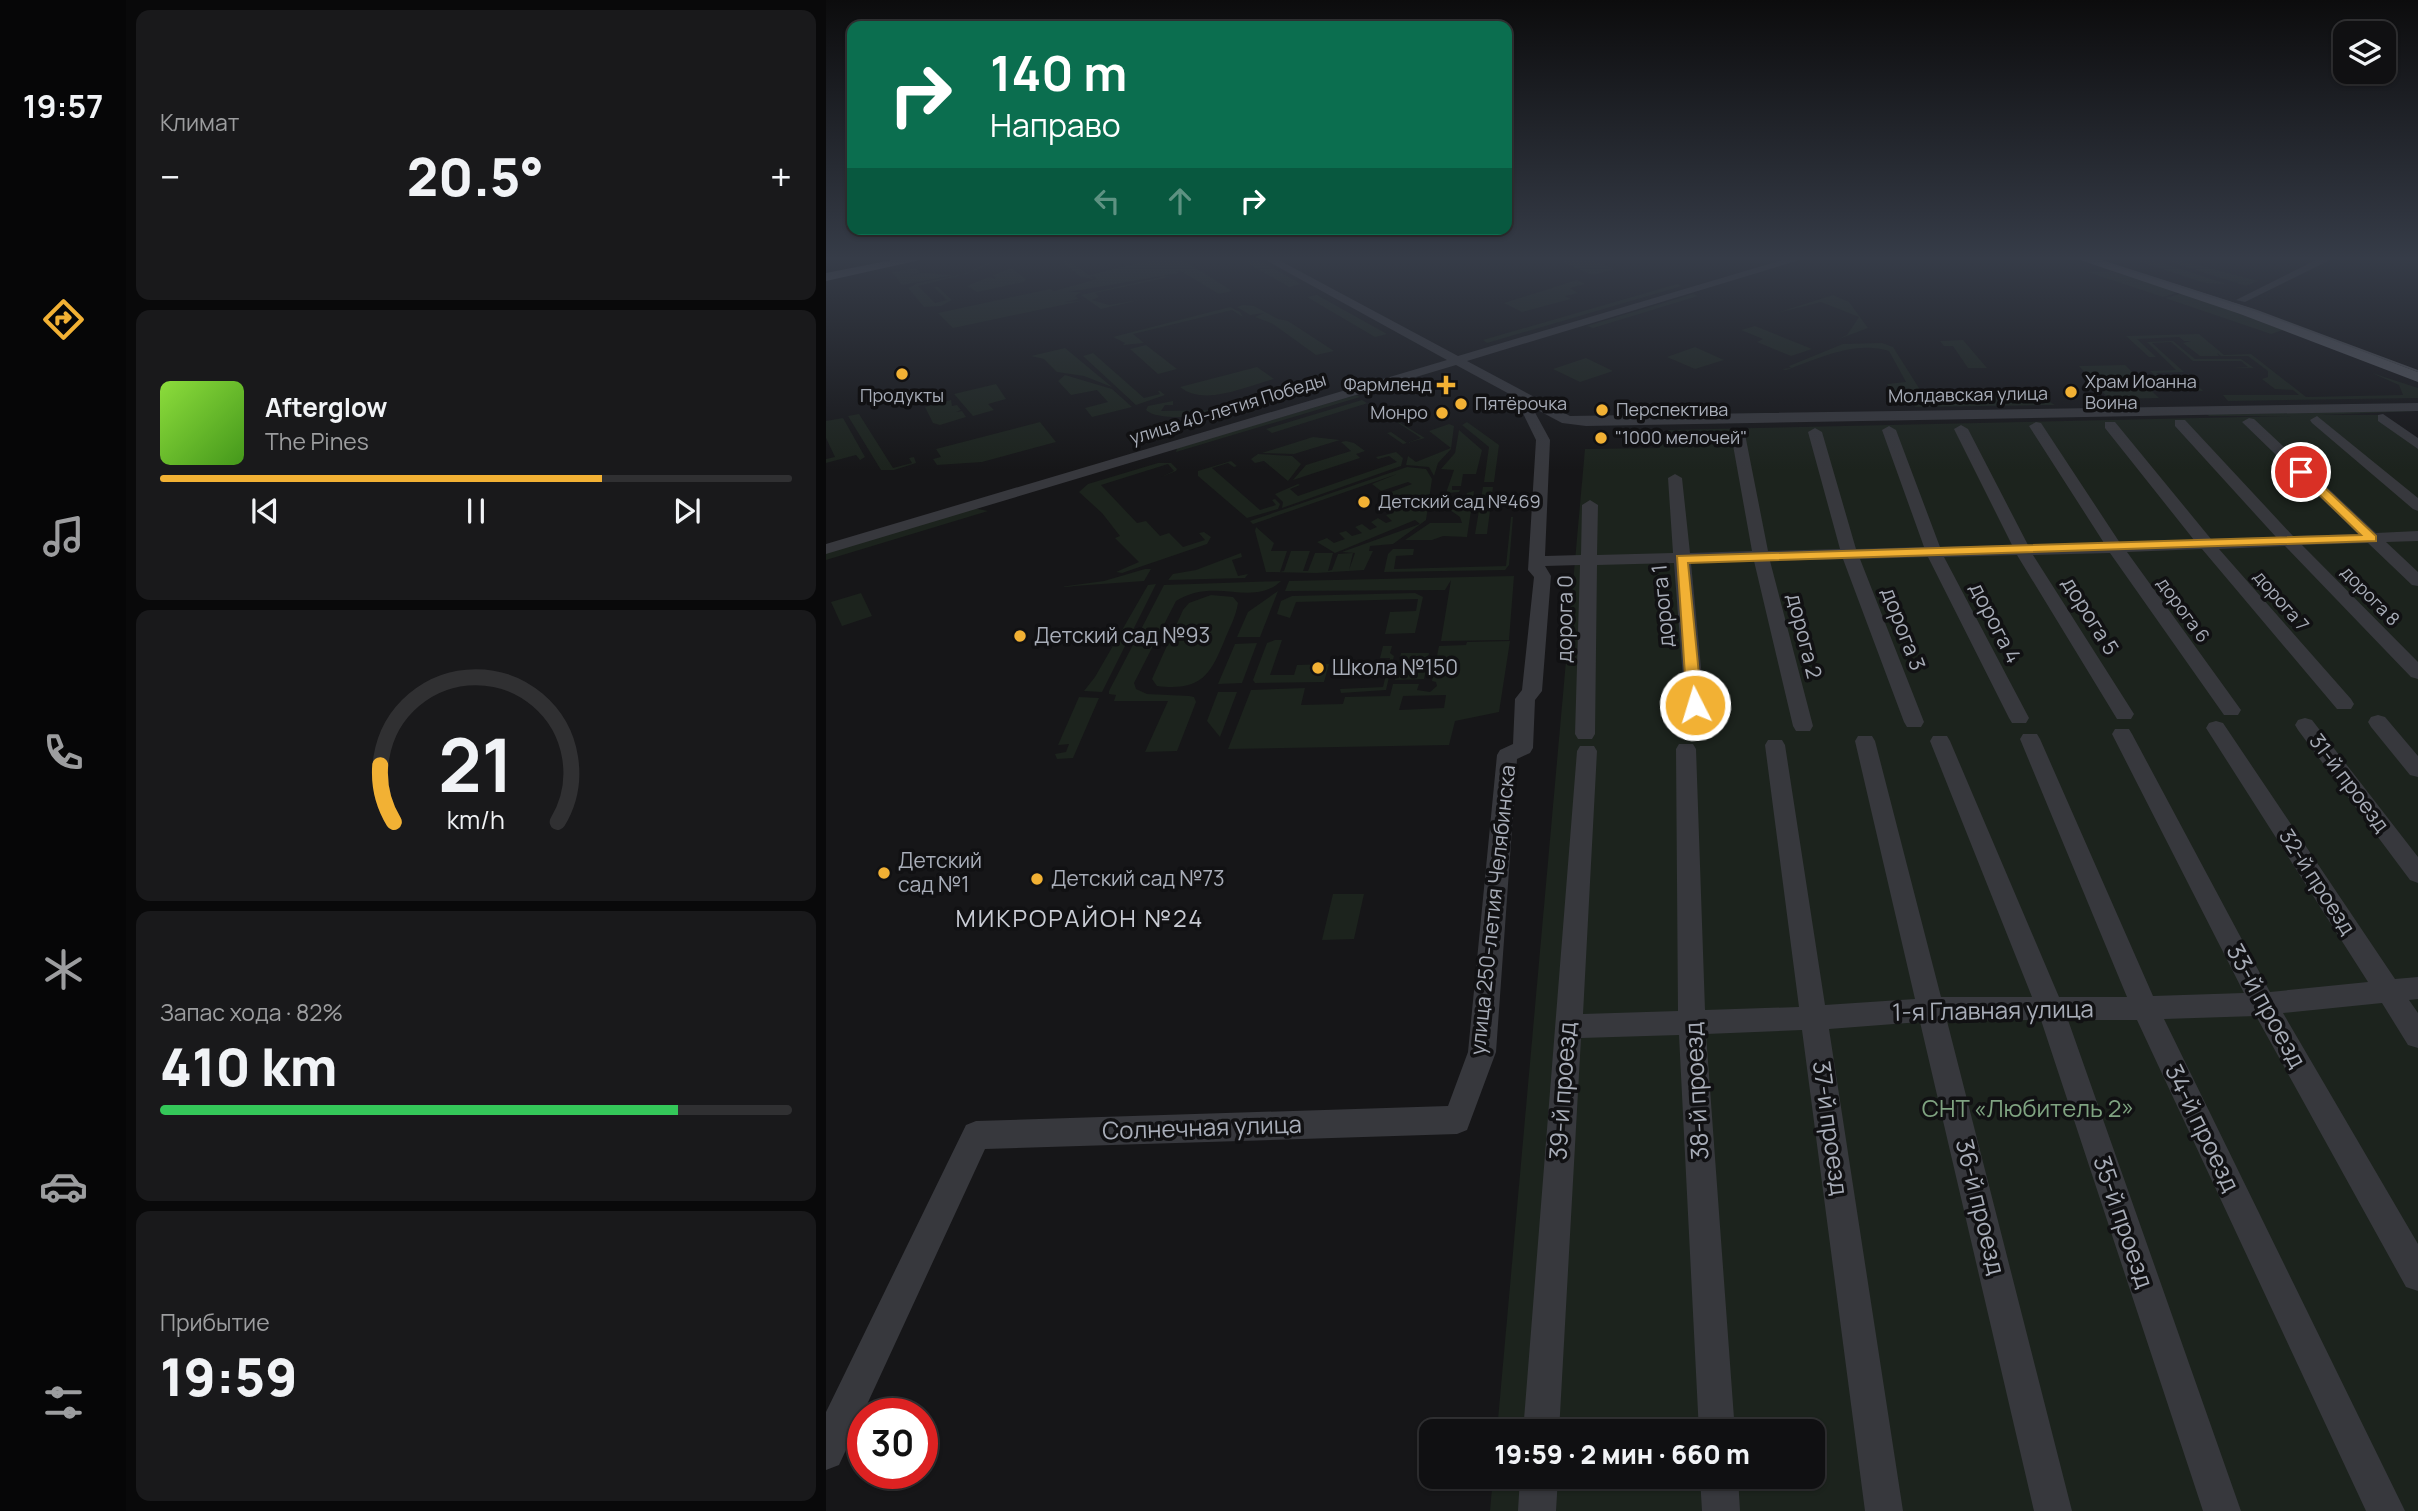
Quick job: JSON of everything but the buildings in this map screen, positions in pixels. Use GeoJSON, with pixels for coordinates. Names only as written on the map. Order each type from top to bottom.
{"type":"FeatureCollection","features":[{"type":"Feature","properties":{"kind":"main road"},"geometry":{"type":"LineString","coordinates":[[2291,329],[2418,377]]}},
{"type":"Feature","properties":{"kind":"main road"},"geometry":{"type":"LineString","coordinates":[[2319,329],[2418,365]]}},
{"type":"Feature","properties":{"kind":"street"},"geometry":{"type":"LineString","coordinates":[[1396,329],[1561,419],[1540,432]]}},
{"type":"Feature","properties":{"kind":"street","name":"улица 40-летия Победы"},"geometry":{"type":"LineString","coordinates":[[826,543],[906,522],[1560,329]]}},
{"type":"Feature","properties":{"kind":"street","name":"улица 250-летия Челябинска"},"geometry":{"type":"LineString","coordinates":[[1429,1121],[1457,1120],[1482,1052],[1507,755],[1522,748],[1525,699],[1532,691],[1544,576],[1536,570],[1543,440],[1521,397]]}},
{"type":"Feature","properties":{"kind":"street","name":"Молдавская улица"},"geometry":{"type":"LineString","coordinates":[[1561,419],[1598,422],[2418,407]]}},
{"type":"Feature","properties":{"kind":"street"},"geometry":{"type":"LineString","coordinates":[[2383,418],[2418,444]]}},
{"type":"Feature","properties":{"kind":"street"},"geometry":{"type":"LineString","coordinates":[[2317,420],[2418,506]]}},
{"type":"Feature","properties":{"kind":"street"},"geometry":{"type":"LineString","coordinates":[[2249,422],[2418,581]]}},
{"type":"Feature","properties":{"kind":"street","name":"дорога 8"},"geometry":{"type":"LineString","coordinates":[[2180,423],[2289,541],[2418,673]]}},
{"type":"Feature","properties":{"kind":"street","name":"дорога 7"},"geometry":{"type":"LineString","coordinates":[[2110,425],[2206,544],[2344,704]]}},
{"type":"Feature","properties":{"kind":"street","name":"дорога 6"},"geometry":{"type":"LineString","coordinates":[[2036,426],[2224,719]]}},
{"type":"Feature","properties":{"kind":"street","name":"дорога 5"},"geometry":{"type":"LineString","coordinates":[[1961,429],[2022,550],[2123,724]]}},
{"type":"Feature","properties":{"kind":"street","name":"дорога 4"},"geometry":{"type":"LineString","coordinates":[[1889,430],[1934,553],[2024,728]]}},
{"type":"Feature","properties":{"kind":"street","name":"дорога 3"},"geometry":{"type":"LineString","coordinates":[[1815,432],[1850,555],[1913,722]]}},
{"type":"Feature","properties":{"kind":"street","name":"дорога 2"},"geometry":{"type":"LineString","coordinates":[[1738,434],[1761,557],[1803,726]]}},
{"type":"Feature","properties":{"kind":"street","name":"дорога 1"},"geometry":{"type":"LineString","coordinates":[[1675,478],[1692,740]]}},
{"type":"Feature","properties":{"kind":"street","name":"дорога 0"},"geometry":{"type":"LineString","coordinates":[[1586,742],[1590,505]]}},
{"type":"Feature","properties":{"kind":"street","name":"улица 40-летия Победы"},"geometry":{"type":"LineString","coordinates":[[826,549],[906,522]]}},
{"type":"Feature","properties":{"kind":"street"},"geometry":{"type":"LineString","coordinates":[[1537,561],[1589,562],[2115,548],[2418,536]]}},
{"type":"Feature","properties":{"kind":"street","name":"32-й проезд"},"geometry":{"type":"LineString","coordinates":[[2224,719],[2418,1036]]}},
{"type":"Feature","properties":{"kind":"street"},"geometry":{"type":"LineString","coordinates":[[2378,722],[2418,770]]}},
{"type":"Feature","properties":{"kind":"street","name":"33-й проезд"},"geometry":{"type":"LineString","coordinates":[[2123,724],[2263,1003],[2418,1275]]}},
{"type":"Feature","properties":{"kind":"street","name":"31-й проезд"},"geometry":{"type":"LineString","coordinates":[[2305,725],[2418,873]]}},
{"type":"Feature","properties":{"kind":"street","name":"34-й проезд"},"geometry":{"type":"LineString","coordinates":[[2024,728],[2145,1008],[2386,1511]]}},
{"type":"Feature","properties":{"kind":"street","name":"38-й проезд"},"geometry":{"type":"LineString","coordinates":[[1692,740],[1692,1021],[1716,1419]]}},
{"type":"Feature","properties":{"kind":"street","name":"36-й проезд"},"geometry":{"type":"LineString","coordinates":[[1865,741],[2053,1511]]}},
{"type":"Feature","properties":{"kind":"street","name":"35-й проезд"},"geometry":{"type":"LineString","coordinates":[[1940,741],[2050,1008],[2222,1511]]}},
{"type":"Feature","properties":{"kind":"street","name":"39-й проезд"},"geometry":{"type":"LineString","coordinates":[[1542,1419],[1586,742]]}},
{"type":"Feature","properties":{"kind":"street","name":"37-й проезд"},"geometry":{"type":"LineString","coordinates":[[1776,745],[1884,1511]]}},
{"type":"Feature","properties":{"kind":"street","name":"1-я Главная улица"},"geometry":{"type":"LineString","coordinates":[[1567,1027],[1815,1018],[1932,1009],[2145,1008],[2263,1003],[2418,988]]}},
{"type":"Feature","properties":{"kind":"street","name":"Солнечная улица"},"geometry":{"type":"LineString","coordinates":[[826,1452],[976,1135],[1429,1121]]}},
{"type":"Feature","properties":{"kind":"street"},"geometry":{"type":"LineString","coordinates":[[1536,1511],[1538,1489]]}},
{"type":"Feature","properties":{"kind":"street"},"geometry":{"type":"LineString","coordinates":[[1720,1489],[1721,1511]]}},
{"type":"Feature","properties":{"kind":"green space"},"geometry":{"type":"Polygon","coordinates":[[[1156,329],[1133,334],[1144,343],[1123,345],[1125,343],[1113,337],[1156,329]]]}},
{"type":"Feature","properties":{"kind":"green space"},"geometry":{"type":"Polygon","coordinates":[[[1279,329],[1300,329],[1334,351],[1316,355],[1279,329]]]}},
{"type":"Feature","properties":{"kind":"green space"},"geometry":{"type":"Polygon","coordinates":[[[1361,329],[1377,329],[1387,334],[1375,337],[1361,329]]]}},
{"type":"Feature","properties":{"kind":"green space"},"geometry":{"type":"Polygon","coordinates":[[[1523,329],[1537,329],[1487,343],[1483,340],[1523,329]]]}},
{"type":"Feature","properties":{"kind":"green space"},"geometry":{"type":"Polygon","coordinates":[[[1761,329],[1812,349],[1791,356],[1757,342],[1763,339],[1741,330],[1761,329]]]}},
{"type":"Feature","properties":{"kind":"green space"},"geometry":{"type":"Polygon","coordinates":[[[1851,329],[1867,329],[1836,340],[1847,335],[1851,329]]]}},
{"type":"Feature","properties":{"kind":"green space"},"geometry":{"type":"Polygon","coordinates":[[[2255,329],[2283,330],[2271,334],[2255,329]]]}},
{"type":"Feature","properties":{"kind":"green space"},"geometry":{"type":"Polygon","coordinates":[[[2199,334],[2224,355],[2251,354],[2306,397],[2403,395],[2399,385],[2372,373],[2418,388],[2418,398],[2228,401],[2223,395],[2299,395],[2293,390],[2275,389],[2262,379],[2268,377],[2268,371],[2248,356],[2221,356],[2217,353],[2219,356],[2200,356],[2183,343],[2191,341],[2184,341],[2179,337],[2137,339],[2156,357],[2149,357],[2126,336],[2199,334]]]}},
{"type":"Feature","properties":{"kind":"green space"},"geometry":{"type":"Polygon","coordinates":[[[1963,340],[1987,368],[1968,368],[1953,346],[1944,346],[1940,341],[1963,340]]]}},
{"type":"Feature","properties":{"kind":"green space"},"geometry":{"type":"Polygon","coordinates":[[[2173,341],[2195,359],[2241,359],[2254,368],[2230,367],[2248,367],[2241,361],[2193,361],[2171,342],[2152,343],[2184,372],[2156,373],[2171,387],[2199,387],[2203,391],[2171,390],[2150,371],[2176,370],[2147,342],[2173,341]]]}},
{"type":"Feature","properties":{"kind":"green space"},"geometry":{"type":"Polygon","coordinates":[[[1882,343],[1893,347],[1924,396],[2036,394],[2055,405],[1915,407],[1907,395],[1892,394],[1887,384],[1906,382],[1889,351],[1876,348],[1850,349],[1786,370],[1782,369],[1791,368],[1789,366],[1843,344],[1882,343]]]}},
{"type":"Feature","properties":{"kind":"green space"},"geometry":{"type":"Polygon","coordinates":[[[1146,345],[1177,369],[1158,374],[1130,349],[1146,345]]]}},
{"type":"Feature","properties":{"kind":"green space"},"geometry":{"type":"Polygon","coordinates":[[[1695,347],[1724,360],[1695,369],[1667,357],[1695,347]]]}},
{"type":"Feature","properties":{"kind":"green space"},"geometry":{"type":"Polygon","coordinates":[[[1065,348],[1112,387],[1084,376],[1057,372],[1044,359],[1031,356],[1065,348]]]}},
{"type":"Feature","properties":{"kind":"green space"},"geometry":{"type":"Polygon","coordinates":[[[1093,353],[1144,398],[1160,394],[1158,391],[1165,395],[1136,405],[1083,356],[1093,353]]]}},
{"type":"Feature","properties":{"kind":"green space"},"geometry":{"type":"Polygon","coordinates":[[[1586,358],[1613,371],[1580,382],[1553,369],[1586,358]]]}},
{"type":"Feature","properties":{"kind":"green space"},"geometry":{"type":"Polygon","coordinates":[[[2125,365],[2159,398],[2109,399],[2079,366],[2125,365]]]}},
{"type":"Feature","properties":{"kind":"green space"},"geometry":{"type":"Polygon","coordinates":[[[1257,367],[1274,379],[1213,395],[1190,393],[1180,387],[1257,367]]]}},
{"type":"Feature","properties":{"kind":"green space"},"geometry":{"type":"Polygon","coordinates":[[[1065,375],[1112,389],[1132,407],[1092,417],[1085,408],[1108,402],[1097,390],[1071,395],[1058,381],[1065,375]]]}},
{"type":"Feature","properties":{"kind":"green space"},"geometry":{"type":"Polygon","coordinates":[[[996,384],[1006,399],[988,404],[994,410],[973,416],[954,394],[996,384]]]}},
{"type":"Feature","properties":{"kind":"green space"},"geometry":{"type":"Polygon","coordinates":[[[1356,395],[1360,397],[1176,452],[1177,448],[1356,395]]]}},
{"type":"Feature","properties":{"kind":"green space"},"geometry":{"type":"Polygon","coordinates":[[[951,400],[952,406],[957,405],[961,410],[956,412],[962,411],[966,417],[940,425],[933,423],[925,407],[951,400]]]}},
{"type":"Feature","properties":{"kind":"green space"},"geometry":{"type":"Polygon","coordinates":[[[1362,400],[1367,403],[1272,433],[1266,429],[1362,400]]]}},
{"type":"Feature","properties":{"kind":"green space"},"geometry":{"type":"Polygon","coordinates":[[[1173,401],[1173,405],[1165,405],[1161,411],[1215,410],[1213,415],[1178,417],[1159,416],[1146,410],[1148,406],[1173,401]]]}},
{"type":"Feature","properties":{"kind":"green space"},"geometry":{"type":"Polygon","coordinates":[[[1379,410],[1425,438],[1408,443],[1421,438],[1379,410]]]}},
{"type":"Feature","properties":{"kind":"green space","name":"СНТ «Любитель 2»"},"geometry":{"type":"Polygon","coordinates":[[[2418,411],[2319,415],[2382,415],[2418,442],[2418,1511],[1490,1511],[1492,1489],[1825,1489],[1825,1419],[1498,1419],[1585,449],[1660,448],[1659,434],[1668,434],[1668,430],[2292,416],[2209,416],[2205,413],[2418,411]]]}},
{"type":"Feature","properties":{"kind":"green space"},"geometry":{"type":"Polygon","coordinates":[[[859,414],[893,468],[912,463],[909,458],[914,457],[916,463],[894,470],[881,470],[848,416],[859,414]]]}},
{"type":"Feature","properties":{"kind":"green space"},"geometry":{"type":"Polygon","coordinates":[[[843,418],[865,457],[860,460],[856,455],[826,463],[826,459],[835,457],[826,438],[826,421],[843,418]]]}},
{"type":"Feature","properties":{"kind":"green space"},"geometry":{"type":"Polygon","coordinates":[[[1040,422],[1056,442],[982,462],[937,465],[933,459],[941,457],[936,449],[1040,422]]]}},
{"type":"Feature","properties":{"kind":"green space"},"geometry":{"type":"Polygon","coordinates":[[[1467,422],[1499,445],[1494,482],[1484,482],[1489,447],[1462,425],[1467,422]]]}},
{"type":"Feature","properties":{"kind":"green space"},"geometry":{"type":"Polygon","coordinates":[[[1449,424],[1454,426],[1451,449],[1438,463],[1434,476],[1429,467],[1406,465],[1408,456],[1416,462],[1451,448],[1429,431],[1449,424]]]}},
{"type":"Feature","properties":{"kind":"green space"},"geometry":{"type":"Polygon","coordinates":[[[1459,430],[1482,450],[1476,474],[1463,474],[1461,486],[1452,486],[1452,490],[1460,490],[1459,492],[1447,493],[1454,470],[1441,469],[1455,453],[1459,430]]]}},
{"type":"Feature","properties":{"kind":"green space"},"geometry":{"type":"Polygon","coordinates":[[[1391,432],[1407,443],[1403,444],[1387,433],[1391,432]]]}},
{"type":"Feature","properties":{"kind":"green space"},"geometry":{"type":"Polygon","coordinates":[[[1313,437],[1340,440],[1294,454],[1262,453],[1313,437]]]}},
{"type":"Feature","properties":{"kind":"green space"},"geometry":{"type":"Polygon","coordinates":[[[1346,441],[1365,451],[1356,454],[1360,458],[1293,480],[1306,465],[1351,451],[1341,442],[1346,441]]]}},
{"type":"Feature","properties":{"kind":"green space"},"geometry":{"type":"Polygon","coordinates":[[[1396,452],[1403,458],[1401,466],[1282,508],[1283,502],[1275,494],[1298,484],[1300,485],[1290,489],[1298,496],[1397,462],[1389,456],[1378,459],[1376,457],[1396,452]]]}},
{"type":"Feature","properties":{"kind":"green space"},"geometry":{"type":"Polygon","coordinates":[[[1258,454],[1292,456],[1301,464],[1288,481],[1264,461],[1255,463],[1251,459],[1258,454]]]}},
{"type":"Feature","properties":{"kind":"green space"},"geometry":{"type":"Polygon","coordinates":[[[1231,461],[1237,466],[1228,463],[1212,468],[1260,510],[1276,505],[1272,500],[1275,499],[1280,504],[1278,509],[1247,518],[1198,476],[1198,471],[1231,461]]]}},
{"type":"Feature","properties":{"kind":"green space"},"geometry":{"type":"Polygon","coordinates":[[[1158,463],[1171,463],[1177,469],[1176,471],[1161,477],[1174,471],[1168,464],[1101,485],[1137,523],[1146,521],[1160,536],[1169,533],[1183,547],[1205,540],[1199,533],[1204,532],[1211,537],[1207,544],[1122,573],[1116,572],[1139,562],[1115,538],[1120,536],[1102,513],[1079,492],[1088,484],[1158,463]]]}},
{"type":"Feature","properties":{"kind":"green space"},"geometry":{"type":"Polygon","coordinates":[[[1407,467],[1426,469],[1432,479],[1426,520],[1393,544],[1370,546],[1369,551],[1373,551],[1364,570],[1316,573],[1266,572],[1256,527],[1274,543],[1271,551],[1287,551],[1280,572],[1284,571],[1291,551],[1310,551],[1303,571],[1308,571],[1315,553],[1333,553],[1328,571],[1332,570],[1338,554],[1353,553],[1349,570],[1355,553],[1342,552],[1420,524],[1415,520],[1335,553],[1317,542],[1327,538],[1334,543],[1345,539],[1339,533],[1346,531],[1352,536],[1362,533],[1355,527],[1362,524],[1370,530],[1377,527],[1371,522],[1378,518],[1386,523],[1392,521],[1386,511],[1396,507],[1399,501],[1386,494],[1412,484],[1408,482],[1381,491],[1372,484],[1397,474],[1253,524],[1250,521],[1407,467]]]}},
{"type":"Feature","properties":{"kind":"green space"},"geometry":{"type":"Polygon","coordinates":[[[1483,487],[1493,487],[1487,534],[1475,534],[1483,487]]]}},
{"type":"Feature","properties":{"kind":"green space"},"geometry":{"type":"Polygon","coordinates":[[[1474,491],[1467,537],[1443,536],[1432,540],[1405,540],[1430,523],[1462,523],[1460,517],[1450,510],[1461,508],[1467,493],[1474,491]]]}},
{"type":"Feature","properties":{"kind":"green space"},"geometry":{"type":"Polygon","coordinates":[[[973,508],[988,511],[826,560],[826,553],[973,508]]]}},
{"type":"Feature","properties":{"kind":"green space"},"geometry":{"type":"Polygon","coordinates":[[[1511,517],[1509,565],[1505,570],[1384,572],[1388,554],[1393,549],[1414,549],[1413,555],[1396,556],[1394,569],[1506,566],[1511,517]]]}},
{"type":"Feature","properties":{"kind":"green space"},"geometry":{"type":"Polygon","coordinates":[[[1241,553],[1242,557],[1232,560],[1238,576],[1248,574],[1245,578],[1168,580],[1173,574],[1196,570],[1241,553]]]}},
{"type":"Feature","properties":{"kind":"green space"},"geometry":{"type":"Polygon","coordinates":[[[1151,569],[1144,581],[1060,587],[1104,581],[1151,569]]]}},
{"type":"Feature","properties":{"kind":"green space"},"geometry":{"type":"Polygon","coordinates":[[[1514,576],[1509,640],[1441,641],[1451,580],[1445,590],[1285,591],[1289,581],[1514,576]]]}},
{"type":"Feature","properties":{"kind":"green space"},"geometry":{"type":"Polygon","coordinates":[[[1281,581],[1270,589],[1258,592],[1205,591],[1176,601],[1134,683],[1136,689],[1147,694],[1189,696],[1194,697],[1196,702],[1177,751],[1145,752],[1168,701],[1114,701],[1116,695],[1109,694],[1109,691],[1164,585],[1281,581]]]}},
{"type":"Feature","properties":{"kind":"green space"},"geometry":{"type":"Polygon","coordinates":[[[1156,584],[1102,692],[1084,691],[1095,677],[1148,585],[1156,584]]]}},
{"type":"Feature","properties":{"kind":"green space"},"geometry":{"type":"Polygon","coordinates":[[[1278,591],[1260,637],[1237,637],[1248,612],[1278,591]]]}},
{"type":"Feature","properties":{"kind":"green space"},"geometry":{"type":"Polygon","coordinates":[[[861,593],[872,616],[842,626],[831,602],[861,593]]]}},
{"type":"Feature","properties":{"kind":"green space"},"geometry":{"type":"Polygon","coordinates":[[[1415,593],[1423,597],[1415,633],[1385,634],[1390,612],[1416,611],[1418,599],[1296,602],[1290,618],[1277,614],[1281,601],[1292,596],[1415,593]]]}},
{"type":"Feature","properties":{"kind":"green space"},"geometry":{"type":"Polygon","coordinates":[[[1211,595],[1233,597],[1238,603],[1214,663],[1202,678],[1194,683],[1172,687],[1157,686],[1152,679],[1183,610],[1189,603],[1211,595]]]}},
{"type":"Feature","properties":{"kind":"green space"},"geometry":{"type":"Polygon","coordinates":[[[1282,640],[1270,675],[1294,675],[1297,665],[1329,664],[1324,682],[1255,683],[1253,680],[1267,643],[1282,640]]]}},
{"type":"Feature","properties":{"kind":"green space"},"geometry":{"type":"Polygon","coordinates":[[[1510,641],[1499,712],[1455,721],[1449,745],[1228,749],[1251,690],[1305,688],[1301,705],[1343,704],[1345,697],[1390,696],[1393,684],[1419,684],[1417,690],[1430,692],[1437,686],[1436,682],[1432,681],[1439,646],[1466,645],[1467,642],[1510,641]],[[1446,695],[1403,696],[1399,710],[1444,708],[1446,695]]]}},
{"type":"Feature","properties":{"kind":"green space"},"geometry":{"type":"Polygon","coordinates":[[[1257,643],[1242,683],[1218,684],[1235,644],[1257,643]]]}},
{"type":"Feature","properties":{"kind":"green space"},"geometry":{"type":"Polygon","coordinates":[[[1383,646],[1392,646],[1390,653],[1394,656],[1386,690],[1341,693],[1340,689],[1383,687],[1390,658],[1380,658],[1383,646]]]}},
{"type":"Feature","properties":{"kind":"green space"},"geometry":{"type":"Polygon","coordinates":[[[1401,653],[1429,653],[1424,679],[1395,680],[1401,653]]]}},
{"type":"Feature","properties":{"kind":"green space"},"geometry":{"type":"Polygon","coordinates":[[[1218,692],[1237,692],[1220,737],[1207,721],[1218,692]]]}},
{"type":"Feature","properties":{"kind":"green space"},"geometry":{"type":"Polygon","coordinates":[[[1079,697],[1099,698],[1073,758],[1057,759],[1055,754],[1066,752],[1069,744],[1058,745],[1079,697]]]}},
{"type":"Feature","properties":{"kind":"green space"},"geometry":{"type":"Polygon","coordinates":[[[1333,894],[1364,894],[1354,939],[1322,940],[1333,894]]]}},
{"type":"Feature","properties":{"kind":"tram line"},"geometry":{"type":"LineString","coordinates":[[2304,329],[2418,371]]}},
{"type":"Feature","properties":{"kind":"place","name":"Продукты"},"geometry":{"type":"Point","coordinates":[902,374]}},
{"type":"Feature","properties":{"kind":"place","name":"Фармленд"},"geometry":{"type":"Point","coordinates":[1446,385]}},
{"type":"Feature","properties":{"kind":"place","name":"Храм Иоанна Воина"},"geometry":{"type":"Point","coordinates":[2071,392]}},
{"type":"Feature","properties":{"kind":"place","name":"Пятёрочка"},"geometry":{"type":"Point","coordinates":[1461,404]}},
{"type":"Feature","properties":{"kind":"place","name":"Перспектива"},"geometry":{"type":"Point","coordinates":[1602,410]}},
{"type":"Feature","properties":{"kind":"place","name":"Монро"},"geometry":{"type":"Point","coordinates":[1442,413]}},
{"type":"Feature","properties":{"kind":"place","name":"\"1000 мелочей\""},"geometry":{"type":"Point","coordinates":[1601,438]}},
{"type":"Feature","properties":{"kind":"place","name":"Детский сад №469"},"geometry":{"type":"Point","coordinates":[1364,502]}},
{"type":"Feature","properties":{"kind":"place","name":"Детский сад №93"},"geometry":{"type":"Point","coordinates":[1020,636]}},
{"type":"Feature","properties":{"kind":"place","name":"Школа №150"},"geometry":{"type":"Point","coordinates":[1318,668]}},
{"type":"Feature","properties":{"kind":"place","name":"Детский сад №1"},"geometry":{"type":"Point","coordinates":[884,873]}},
{"type":"Feature","properties":{"kind":"place","name":"Детский сад №73"},"geometry":{"type":"Point","coordinates":[1037,879]}},
{"type":"Feature","properties":{"kind":"district","name":"МИКРОРАЙОН №24"},"geometry":{"type":"Point","coordinates":[1080,919]}},
{"type":"Feature","properties":{"kind":"route"},"geometry":{"type":"LineString","coordinates":[[1695,705],[1682,559],[2115,548],[2371,538],[2301,472]]}}]}
